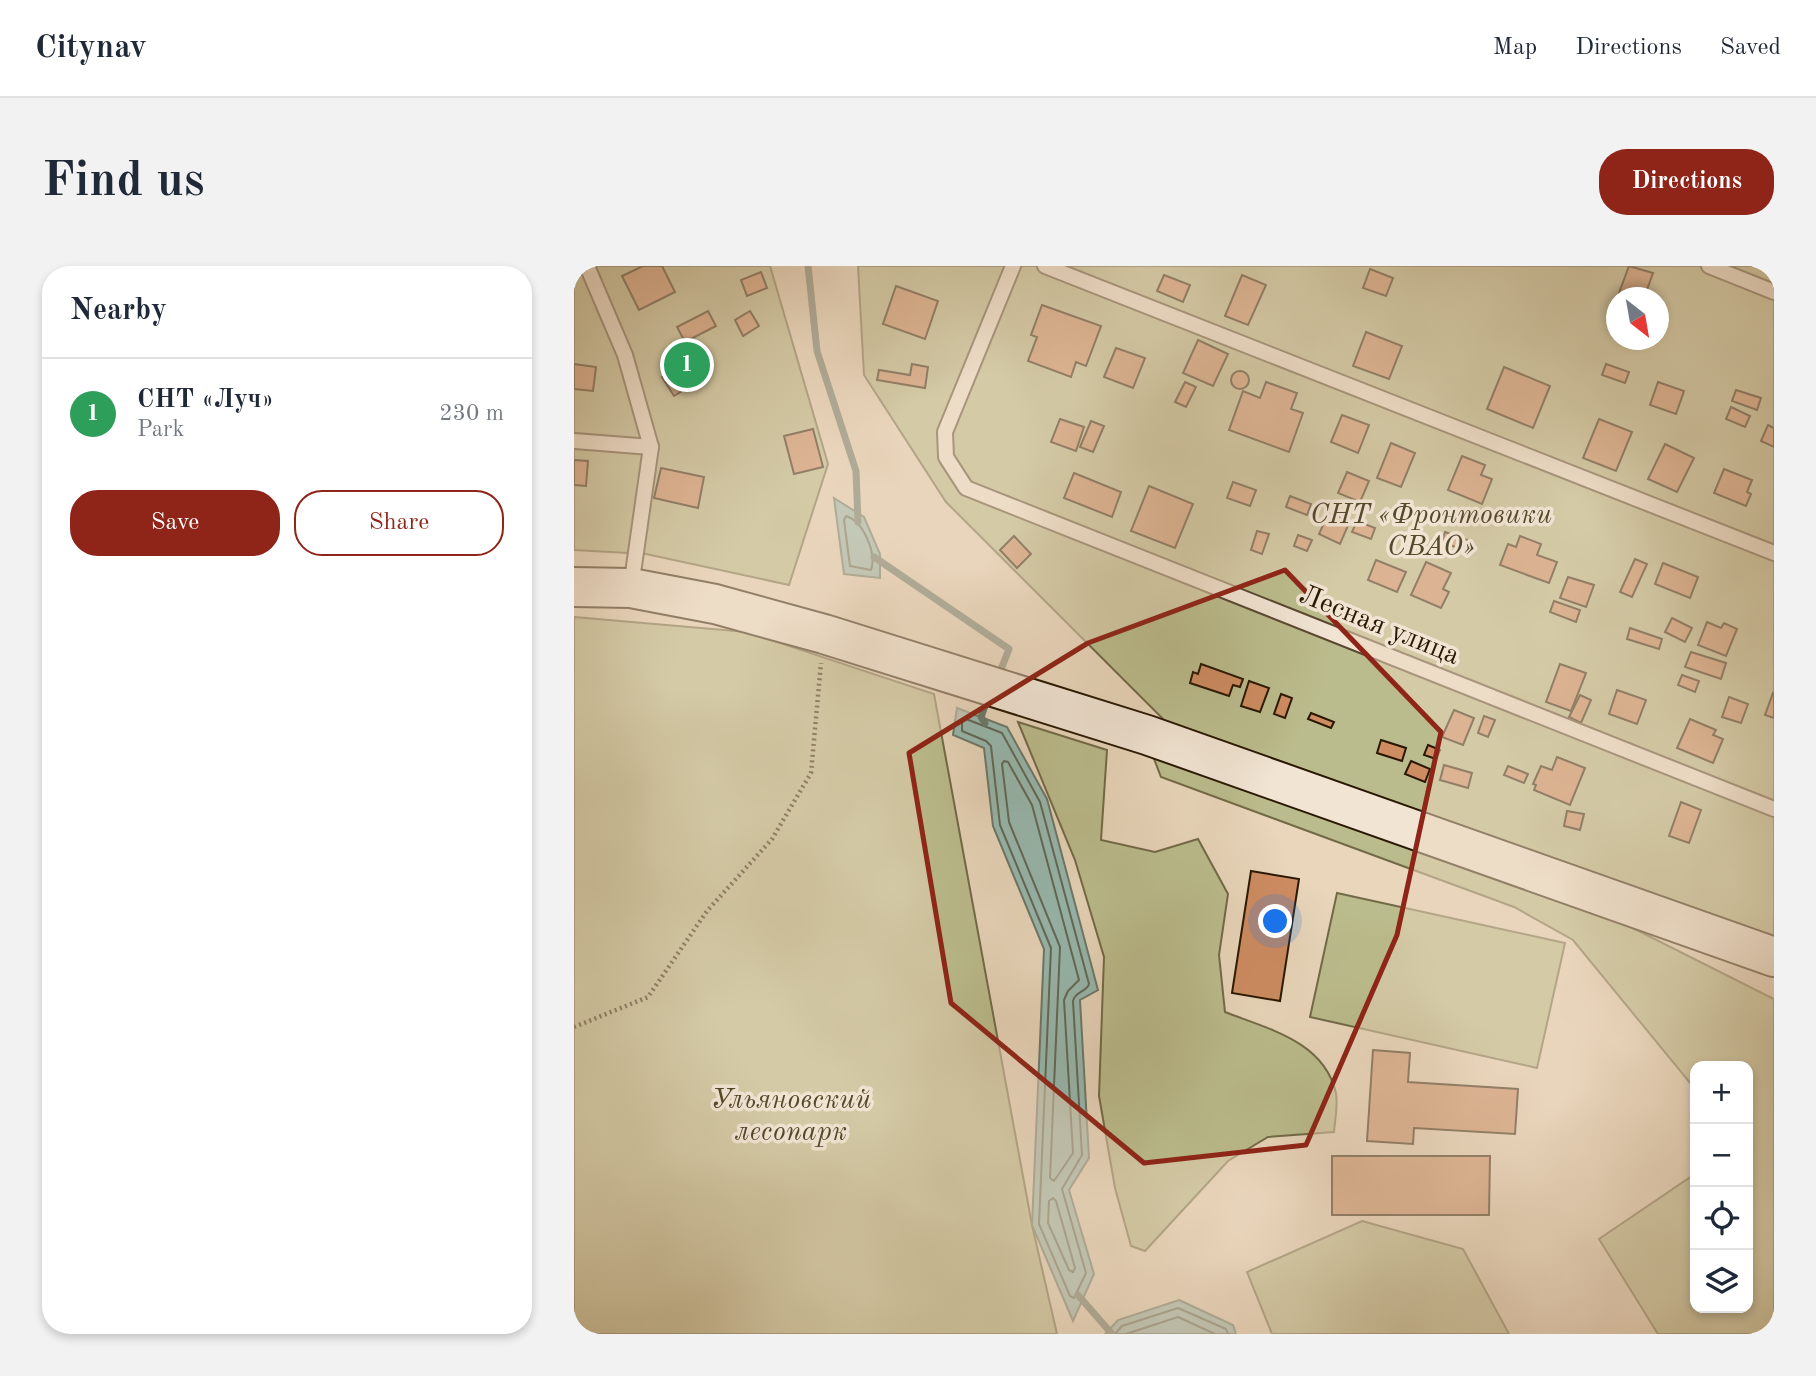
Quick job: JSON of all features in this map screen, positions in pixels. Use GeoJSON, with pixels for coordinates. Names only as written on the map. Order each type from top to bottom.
{"type":"FeatureCollection","features":[{"type":"Feature","properties":{"kind":"street"},"geometry":{"type":"LineString","coordinates":[[574,587],[631,588],[715,604],[824,634],[1147,735],[1774,957]]}},
{"type":"Feature","properties":{"kind":"lane"},"geometry":{"type":"LineString","coordinates":[[587,266],[625,355],[650,447],[631,588]]}},
{"type":"Feature","properties":{"kind":"lane","name":"Лесная улица"},"geometry":{"type":"LineString","coordinates":[[1013,266],[945,432],[946,457],[966,488],[1774,809]]}},
{"type":"Feature","properties":{"kind":"lane"},"geometry":{"type":"LineString","coordinates":[[1045,266],[1774,553]]}},
{"type":"Feature","properties":{"kind":"lane"},"geometry":{"type":"LineString","coordinates":[[1709,266],[1774,292]]}},
{"type":"Feature","properties":{"kind":"lane"},"geometry":{"type":"LineString","coordinates":[[574,440],[650,447]]}},
{"type":"Feature","properties":{"kind":"path"},"geometry":{"type":"LineString","coordinates":[[574,1027],[648,997],[707,911],[772,839],[811,773],[824,634]]}},
{"type":"Feature","properties":{"kind":"highlighted area"},"geometry":{"type":"Polygon","coordinates":[[[1285,570],[1441,732],[1397,935],[1306,1145],[1144,1163],[951,1003],[909,753],[1088,643],[1285,570]]]}},
{"type":"Feature","properties":{"kind":"green space"},"geometry":{"type":"Polygon","coordinates":[[[574,266],[770,266],[828,464],[789,585],[646,554],[574,550],[574,266]]]}},
{"type":"Feature","properties":{"kind":"green space","name":"СНТ «Фронтовики СВАО»"},"geometry":{"type":"Polygon","coordinates":[[[858,266],[1774,266],[1774,937],[1164,720],[946,502],[864,375],[858,266]]]}},
{"type":"Feature","properties":{"kind":"green space","name":"Ульяновский лесопарк"},"geometry":{"type":"Polygon","coordinates":[[[574,617],[747,632],[934,694],[1032,1225],[1057,1334],[574,1334],[574,617]]]}},
{"type":"Feature","properties":{"kind":"green space"},"geometry":{"type":"Polygon","coordinates":[[[1018,722],[1107,750],[1101,840],[1155,852],[1198,839],[1228,894],[1219,955],[1225,1012],[1276,1031],[1307,1049],[1330,1075],[1336,1093],[1334,1132],[1268,1137],[1228,1161],[1145,1251],[1131,1246],[1115,1188],[1099,1096],[1104,957],[1075,860],[1018,722]]]}},
{"type":"Feature","properties":{"kind":"green space"},"geometry":{"type":"Polygon","coordinates":[[[1151,751],[1597,910],[1774,999],[1774,1334],[1658,1334],[1599,1239],[1690,1177],[1690,1313],[1753,1313],[1753,1061],[1690,1061],[1690,1083],[1573,940],[1514,907],[1161,777],[1151,751]]]}},
{"type":"Feature","properties":{"kind":"green space"},"geometry":{"type":"Polygon","coordinates":[[[1337,893],[1565,943],[1537,1068],[1310,1017],[1337,893]]]}},
{"type":"Feature","properties":{"kind":"green space"},"geometry":{"type":"Polygon","coordinates":[[[1362,1221],[1463,1249],[1509,1334],[1272,1334],[1247,1272],[1362,1221]]]}},
{"type":"Feature","properties":{"kind":"water"},"geometry":{"type":"Polygon","coordinates":[[[834,498],[864,517],[880,554],[880,578],[844,574],[834,498]]]}},
{"type":"Feature","properties":{"kind":"water"},"geometry":{"type":"Polygon","coordinates":[[[957,708],[1007,727],[1047,799],[1098,990],[1080,1000],[1089,1158],[1069,1190],[1094,1274],[1073,1321],[1032,1225],[1044,949],[993,826],[984,748],[953,735],[957,708]]]}},
{"type":"Feature","properties":{"kind":"water"},"geometry":{"type":"Polygon","coordinates":[[[1179,1300],[1233,1325],[1236,1334],[1105,1334],[1118,1320],[1179,1300]]]}},
{"type":"Feature","properties":{"kind":"building"},"geometry":{"type":"Polygon","coordinates":[[[643,266],[662,266],[675,292],[639,310],[622,276],[643,266]]]}},
{"type":"Feature","properties":{"kind":"building"},"geometry":{"type":"Polygon","coordinates":[[[1629,266],[1653,273],[1648,287],[1621,287],[1629,266]]]}},
{"type":"Feature","properties":{"kind":"building"},"geometry":{"type":"Polygon","coordinates":[[[1370,269],[1393,278],[1386,296],[1363,288],[1370,269]]]}},
{"type":"Feature","properties":{"kind":"building"},"geometry":{"type":"Polygon","coordinates":[[[761,272],[767,288],[747,296],[741,280],[761,272]]]}},
{"type":"Feature","properties":{"kind":"building"},"geometry":{"type":"Polygon","coordinates":[[[1164,275],[1190,285],[1183,302],[1157,291],[1164,275]]]}},
{"type":"Feature","properties":{"kind":"building"},"geometry":{"type":"Polygon","coordinates":[[[1242,275],[1266,285],[1248,325],[1225,316],[1242,275]]]}},
{"type":"Feature","properties":{"kind":"building"},"geometry":{"type":"Polygon","coordinates":[[[896,286],[938,301],[925,339],[883,324],[896,286]]]}},
{"type":"Feature","properties":{"kind":"building"},"geometry":{"type":"Polygon","coordinates":[[[1042,305],[1101,326],[1086,366],[1076,362],[1071,377],[1028,361],[1037,337],[1031,335],[1042,305]]]}},
{"type":"Feature","properties":{"kind":"building"},"geometry":{"type":"Polygon","coordinates":[[[708,311],[716,326],[685,342],[677,327],[708,311]]]}},
{"type":"Feature","properties":{"kind":"building"},"geometry":{"type":"Polygon","coordinates":[[[750,311],[759,326],[743,336],[735,320],[750,311]]]}},
{"type":"Feature","properties":{"kind":"building"},"geometry":{"type":"Polygon","coordinates":[[[1366,332],[1402,346],[1389,379],[1353,366],[1366,332]]]}},
{"type":"Feature","properties":{"kind":"building"},"geometry":{"type":"Polygon","coordinates":[[[1198,340],[1228,354],[1213,386],[1183,373],[1198,340]]]}},
{"type":"Feature","properties":{"kind":"building"},"geometry":{"type":"Polygon","coordinates":[[[1116,348],[1145,358],[1133,388],[1104,377],[1116,348]]]}},
{"type":"Feature","properties":{"kind":"building"},"geometry":{"type":"Polygon","coordinates":[[[699,354],[711,373],[674,396],[662,377],[699,354]]]}},
{"type":"Feature","properties":{"kind":"building"},"geometry":{"type":"Polygon","coordinates":[[[574,364],[596,367],[593,391],[574,389],[574,364]]]}},
{"type":"Feature","properties":{"kind":"building"},"geometry":{"type":"Polygon","coordinates":[[[912,364],[928,367],[925,388],[877,380],[879,370],[910,375],[912,364]]]}},
{"type":"Feature","properties":{"kind":"building"},"geometry":{"type":"Polygon","coordinates":[[[1606,364],[1629,372],[1625,383],[1602,375],[1606,364]]]}},
{"type":"Feature","properties":{"kind":"building"},"geometry":{"type":"Polygon","coordinates":[[[1504,367],[1550,386],[1533,428],[1487,409],[1504,367]]]}},
{"type":"Feature","properties":{"kind":"building"},"geometry":{"type":"Polygon","coordinates":[[[1240,371],[1246,374],[1249,380],[1246,386],[1240,389],[1234,386],[1231,380],[1234,374],[1240,371]]]}},
{"type":"Feature","properties":{"kind":"building"},"geometry":{"type":"Polygon","coordinates":[[[1185,382],[1196,387],[1186,407],[1175,402],[1185,382]]]}},
{"type":"Feature","properties":{"kind":"building"},"geometry":{"type":"Polygon","coordinates":[[[1266,382],[1297,393],[1291,409],[1303,413],[1289,452],[1229,430],[1243,391],[1260,398],[1266,382]]]}},
{"type":"Feature","properties":{"kind":"building"},"geometry":{"type":"Polygon","coordinates":[[[1658,382],[1684,391],[1676,414],[1650,405],[1658,382]]]}},
{"type":"Feature","properties":{"kind":"building"},"geometry":{"type":"Polygon","coordinates":[[[1736,390],[1761,398],[1757,410],[1732,401],[1736,390]]]}},
{"type":"Feature","properties":{"kind":"building"},"geometry":{"type":"Polygon","coordinates":[[[1731,407],[1750,416],[1745,427],[1726,419],[1731,407]]]}},
{"type":"Feature","properties":{"kind":"building"},"geometry":{"type":"Polygon","coordinates":[[[1342,415],[1369,425],[1358,453],[1331,442],[1342,415]]]}},
{"type":"Feature","properties":{"kind":"building"},"geometry":{"type":"Polygon","coordinates":[[[1060,419],[1084,427],[1076,451],[1051,442],[1060,419]]]}},
{"type":"Feature","properties":{"kind":"building"},"geometry":{"type":"Polygon","coordinates":[[[1599,419],[1632,432],[1616,471],[1583,458],[1599,419]]]}},
{"type":"Feature","properties":{"kind":"building"},"geometry":{"type":"Polygon","coordinates":[[[1091,421],[1104,426],[1093,452],[1080,447],[1091,421]]]}},
{"type":"Feature","properties":{"kind":"building"},"geometry":{"type":"Polygon","coordinates":[[[1768,425],[1774,428],[1774,447],[1761,441],[1768,425]]]}},
{"type":"Feature","properties":{"kind":"building"},"geometry":{"type":"Polygon","coordinates":[[[813,429],[823,467],[794,474],[784,436],[813,429]]]}},
{"type":"Feature","properties":{"kind":"building"},"geometry":{"type":"Polygon","coordinates":[[[1391,443],[1415,453],[1401,487],[1377,478],[1391,443]]]}},
{"type":"Feature","properties":{"kind":"building"},"geometry":{"type":"Polygon","coordinates":[[[1665,444],[1694,458],[1677,492],[1648,479],[1665,444]]]}},
{"type":"Feature","properties":{"kind":"building"},"geometry":{"type":"Polygon","coordinates":[[[1462,456],[1485,465],[1481,475],[1492,479],[1482,504],[1448,490],[1462,456]]]}},
{"type":"Feature","properties":{"kind":"building"},"geometry":{"type":"Polygon","coordinates":[[[574,460],[588,461],[586,486],[574,485],[574,460]]]}},
{"type":"Feature","properties":{"kind":"building"},"geometry":{"type":"Polygon","coordinates":[[[661,468],[704,477],[698,508],[654,498],[661,468]]]}},
{"type":"Feature","properties":{"kind":"building"},"geometry":{"type":"Polygon","coordinates":[[[1724,469],[1752,480],[1747,492],[1751,494],[1746,506],[1714,493],[1724,469]]]}},
{"type":"Feature","properties":{"kind":"building"},"geometry":{"type":"Polygon","coordinates":[[[1347,472],[1369,481],[1360,502],[1338,493],[1347,472]]]}},
{"type":"Feature","properties":{"kind":"building"},"geometry":{"type":"Polygon","coordinates":[[[1074,473],[1121,492],[1112,517],[1064,498],[1074,473]]]}},
{"type":"Feature","properties":{"kind":"building"},"geometry":{"type":"Polygon","coordinates":[[[1233,482],[1256,490],[1250,506],[1227,498],[1233,482]]]}},
{"type":"Feature","properties":{"kind":"building"},"geometry":{"type":"Polygon","coordinates":[[[1149,486],[1193,504],[1175,548],[1131,531],[1149,486]]]}},
{"type":"Feature","properties":{"kind":"building"},"geometry":{"type":"Polygon","coordinates":[[[1290,496],[1311,504],[1307,515],[1286,507],[1290,496]]]}},
{"type":"Feature","properties":{"kind":"building"},"geometry":{"type":"Polygon","coordinates":[[[1329,512],[1350,521],[1340,544],[1319,534],[1329,512]]]}},
{"type":"Feature","properties":{"kind":"building"},"geometry":{"type":"Polygon","coordinates":[[[1357,521],[1375,528],[1371,539],[1352,532],[1357,521]]]}},
{"type":"Feature","properties":{"kind":"building"},"geometry":{"type":"Polygon","coordinates":[[[1257,531],[1269,534],[1262,554],[1251,550],[1257,531]]]}},
{"type":"Feature","properties":{"kind":"building"},"geometry":{"type":"Polygon","coordinates":[[[1445,532],[1470,541],[1466,551],[1442,542],[1445,532]]]}},
{"type":"Feature","properties":{"kind":"building"},"geometry":{"type":"Polygon","coordinates":[[[1298,535],[1312,540],[1307,551],[1294,546],[1298,535]]]}},
{"type":"Feature","properties":{"kind":"building"},"geometry":{"type":"Polygon","coordinates":[[[1014,536],[1031,554],[1017,568],[1000,550],[1014,536]]]}},
{"type":"Feature","properties":{"kind":"building"},"geometry":{"type":"Polygon","coordinates":[[[1520,536],[1541,544],[1537,555],[1557,562],[1549,583],[1500,565],[1508,544],[1516,547],[1520,536]]]}},
{"type":"Feature","properties":{"kind":"building"},"geometry":{"type":"Polygon","coordinates":[[[1635,559],[1647,564],[1632,597],[1620,592],[1635,559]]]}},
{"type":"Feature","properties":{"kind":"building"},"geometry":{"type":"Polygon","coordinates":[[[1376,560],[1406,572],[1397,592],[1368,580],[1376,560]]]}},
{"type":"Feature","properties":{"kind":"building"},"geometry":{"type":"Polygon","coordinates":[[[1426,562],[1451,573],[1443,589],[1449,592],[1441,608],[1411,595],[1426,562]]]}},
{"type":"Feature","properties":{"kind":"building"},"geometry":{"type":"Polygon","coordinates":[[[1663,563],[1698,577],[1690,598],[1655,584],[1663,563]]]}},
{"type":"Feature","properties":{"kind":"building"},"geometry":{"type":"Polygon","coordinates":[[[1568,577],[1594,585],[1586,607],[1560,598],[1568,577]]]}},
{"type":"Feature","properties":{"kind":"building"},"geometry":{"type":"Polygon","coordinates":[[[1554,601],[1580,610],[1576,622],[1550,612],[1554,601]]]}},
{"type":"Feature","properties":{"kind":"building"},"geometry":{"type":"Polygon","coordinates":[[[1672,618],[1692,628],[1685,642],[1665,632],[1672,618]]]}},
{"type":"Feature","properties":{"kind":"building"},"geometry":{"type":"Polygon","coordinates":[[[1707,622],[1721,628],[1724,623],[1737,629],[1726,656],[1698,645],[1707,622]]]}},
{"type":"Feature","properties":{"kind":"building"},"geometry":{"type":"Polygon","coordinates":[[[1630,628],[1662,639],[1659,649],[1627,639],[1630,628]]]}},
{"type":"Feature","properties":{"kind":"building"},"geometry":{"type":"Polygon","coordinates":[[[1691,652],[1726,663],[1721,679],[1685,667],[1691,652]]]}},
{"type":"Feature","properties":{"kind":"building"},"geometry":{"type":"Polygon","coordinates":[[[1201,664],[1243,679],[1240,687],[1233,685],[1229,696],[1190,683],[1193,672],[1198,674],[1201,664]]]}},
{"type":"Feature","properties":{"kind":"building"},"geometry":{"type":"Polygon","coordinates":[[[1560,664],[1586,673],[1571,711],[1546,702],[1560,664]]]}},
{"type":"Feature","properties":{"kind":"building"},"geometry":{"type":"Polygon","coordinates":[[[1682,675],[1699,681],[1695,692],[1678,685],[1682,675]]]}},
{"type":"Feature","properties":{"kind":"building"},"geometry":{"type":"Polygon","coordinates":[[[1249,681],[1269,688],[1260,712],[1241,706],[1249,681]]]}},
{"type":"Feature","properties":{"kind":"building"},"geometry":{"type":"Polygon","coordinates":[[[1617,690],[1646,700],[1637,724],[1609,714],[1617,690]]]}},
{"type":"Feature","properties":{"kind":"building"},"geometry":{"type":"Polygon","coordinates":[[[1281,694],[1292,698],[1285,718],[1274,714],[1281,694]]]}},
{"type":"Feature","properties":{"kind":"building"},"geometry":{"type":"Polygon","coordinates":[[[1774,694],[1774,718],[1765,715],[1774,694]]]}},
{"type":"Feature","properties":{"kind":"building"},"geometry":{"type":"Polygon","coordinates":[[[1580,695],[1591,700],[1581,723],[1569,717],[1580,695]]]}},
{"type":"Feature","properties":{"kind":"building"},"geometry":{"type":"Polygon","coordinates":[[[1729,697],[1748,704],[1741,723],[1722,717],[1729,697]]]}},
{"type":"Feature","properties":{"kind":"building"},"geometry":{"type":"Polygon","coordinates":[[[1454,710],[1474,718],[1463,745],[1442,737],[1454,710]]]}},
{"type":"Feature","properties":{"kind":"building"},"geometry":{"type":"Polygon","coordinates":[[[1311,713],[1334,722],[1331,728],[1308,719],[1311,713]]]}},
{"type":"Feature","properties":{"kind":"building"},"geometry":{"type":"Polygon","coordinates":[[[1484,716],[1495,720],[1488,737],[1478,733],[1484,716]]]}},
{"type":"Feature","properties":{"kind":"building"},"geometry":{"type":"Polygon","coordinates":[[[1690,719],[1716,730],[1713,735],[1723,739],[1713,763],[1677,748],[1690,719]]]}},
{"type":"Feature","properties":{"kind":"building"},"geometry":{"type":"Polygon","coordinates":[[[1381,740],[1406,748],[1402,761],[1377,753],[1381,740]]]}},
{"type":"Feature","properties":{"kind":"building"},"geometry":{"type":"Polygon","coordinates":[[[1428,745],[1440,750],[1436,759],[1424,755],[1428,745]]]}},
{"type":"Feature","properties":{"kind":"building"},"geometry":{"type":"Polygon","coordinates":[[[1557,757],[1585,768],[1570,805],[1534,790],[1536,785],[1533,784],[1541,766],[1552,770],[1557,757]]]}},
{"type":"Feature","properties":{"kind":"building"},"geometry":{"type":"Polygon","coordinates":[[[1411,761],[1430,769],[1425,782],[1405,774],[1411,761]]]}},
{"type":"Feature","properties":{"kind":"building"},"geometry":{"type":"Polygon","coordinates":[[[1444,765],[1472,773],[1468,788],[1440,780],[1444,765]]]}},
{"type":"Feature","properties":{"kind":"building"},"geometry":{"type":"Polygon","coordinates":[[[1508,766],[1528,774],[1524,783],[1504,775],[1508,766]]]}},
{"type":"Feature","properties":{"kind":"building"},"geometry":{"type":"Polygon","coordinates":[[[1681,802],[1701,810],[1689,843],[1669,836],[1681,802]]]}},
{"type":"Feature","properties":{"kind":"building"},"geometry":{"type":"Polygon","coordinates":[[[1567,811],[1584,814],[1580,830],[1564,826],[1567,811]]]}},
{"type":"Feature","properties":{"kind":"building"},"geometry":{"type":"Polygon","coordinates":[[[1251,871],[1299,879],[1280,1001],[1232,993],[1251,871]]]}},
{"type":"Feature","properties":{"kind":"building"},"geometry":{"type":"Polygon","coordinates":[[[1373,1050],[1410,1053],[1408,1082],[1518,1089],[1515,1134],[1414,1128],[1413,1144],[1367,1141],[1373,1050]]]}},
{"type":"Feature","properties":{"kind":"building"},"geometry":{"type":"Polygon","coordinates":[[[1332,1156],[1490,1156],[1489,1215],[1332,1215],[1332,1156]]]}},
{"type":"Feature","properties":{"kind":"waterway"},"geometry":{"type":"LineString","coordinates":[[808,266],[817,351],[856,471],[858,522]]}},
{"type":"Feature","properties":{"kind":"waterway"},"geometry":{"type":"LineString","coordinates":[[874,557],[1009,649],[1000,672]]}},
{"type":"Feature","properties":{"kind":"waterway"},"geometry":{"type":"LineString","coordinates":[[985,723],[981,717],[986,703]]}},
{"type":"Feature","properties":{"kind":"waterway"},"geometry":{"type":"LineString","coordinates":[[1078,1295],[1112,1334]]}},
{"type":"Feature","properties":{"kind":"place","name":"СНТ «Луч»"},"geometry":{"type":"Point","coordinates":[687,365]}}]}
